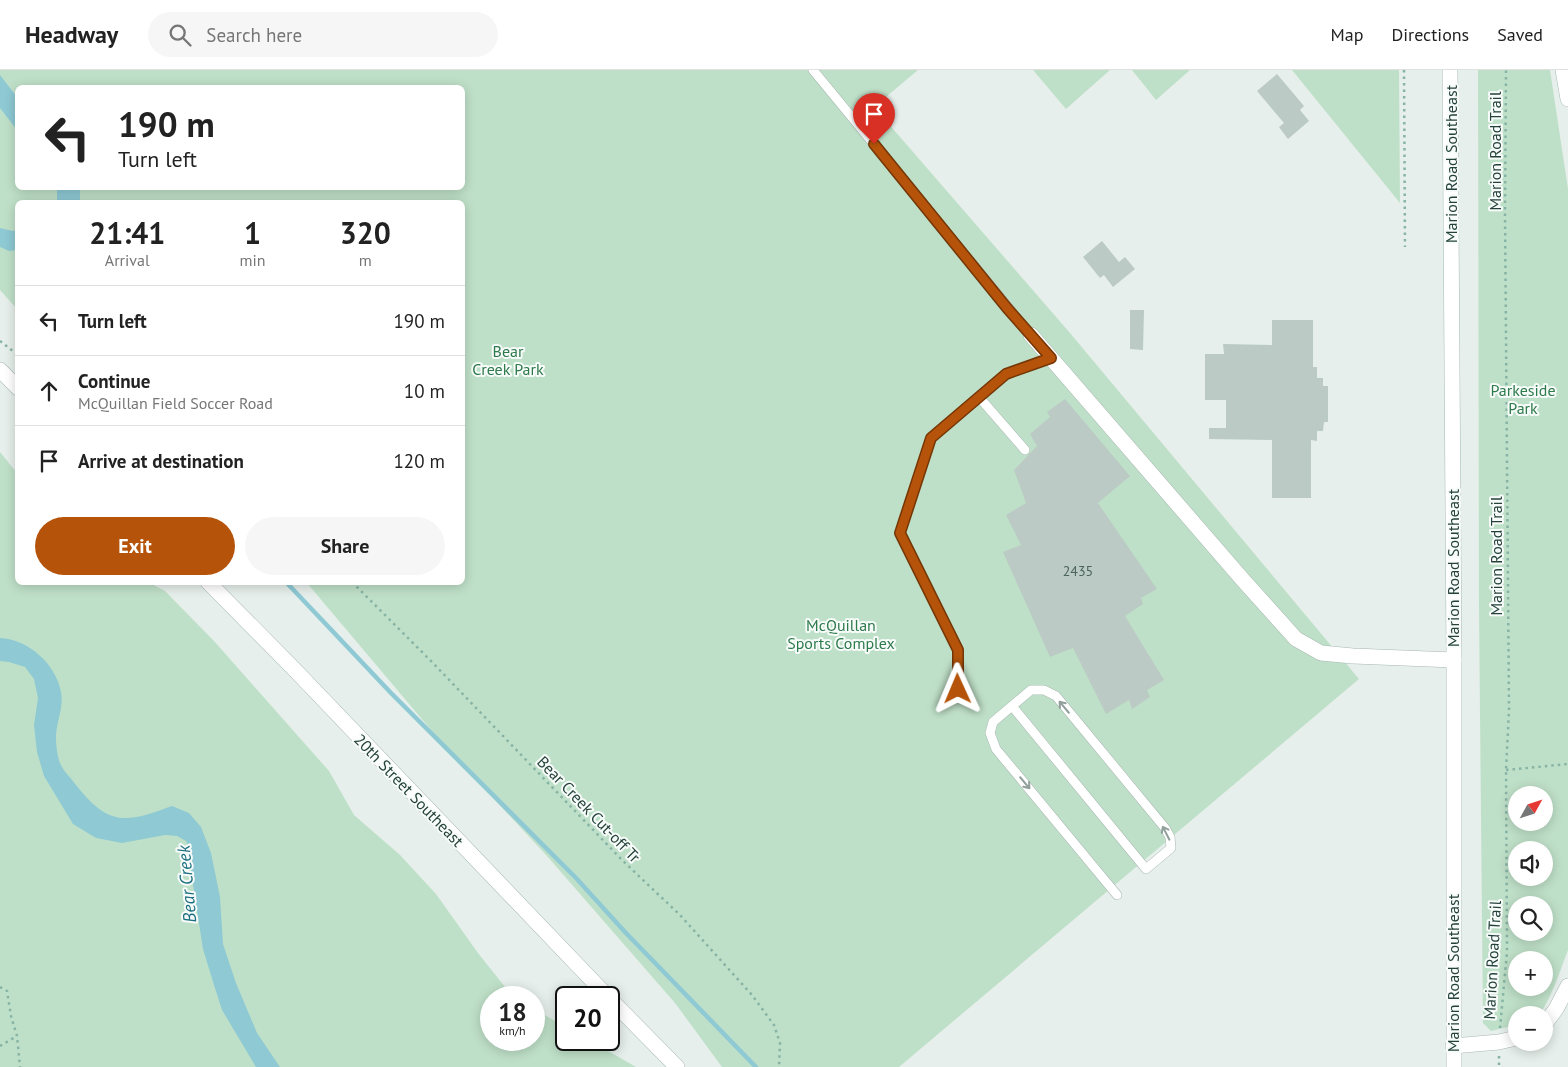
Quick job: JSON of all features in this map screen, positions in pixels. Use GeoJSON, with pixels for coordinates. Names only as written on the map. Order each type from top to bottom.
{"type":"FeatureCollection","features":[{"type":"Feature","properties":{"kind":"street","name":"Marion Road Southeast"},"geometry":{"type":"LineString","coordinates":[[1450,70],[1454,660],[1454,1067]]}},
{"type":"Feature","properties":{"kind":"street"},"geometry":{"type":"LineString","coordinates":[[1563,70],[1568,99]]}},
{"type":"Feature","properties":{"kind":"street"},"geometry":{"type":"LineString","coordinates":[[1031,335],[1296,639],[1321,653],[1454,660]]}},
{"type":"Feature","properties":{"kind":"street"},"geometry":{"type":"LineString","coordinates":[[0,370],[15,385]]}},
{"type":"Feature","properties":{"kind":"street","name":"20th Street Southeast"},"geometry":{"type":"LineString","coordinates":[[211,585],[597,986]]}},
{"type":"Feature","properties":{"kind":"street"},"geometry":{"type":"LineString","coordinates":[[1553,1013],[1568,986]]}},
{"type":"Feature","properties":{"kind":"street","name":"20th Street Southeast"},"geometry":{"type":"LineString","coordinates":[[620,1009],[677,1067]]}},
{"type":"Feature","properties":{"kind":"street"},"geometry":{"type":"LineString","coordinates":[[1454,1046],[1508,1040]]}},
{"type":"Feature","properties":{"kind":"lane"},"geometry":{"type":"LineString","coordinates":[[813,70],[1031,335]]}},
{"type":"Feature","properties":{"kind":"lane"},"geometry":{"type":"LineString","coordinates":[[958,689],[958,650],[900,533],[931,438],[1006,374],[1051,358]]}},
{"type":"Feature","properties":{"kind":"lane"},"geometry":{"type":"LineString","coordinates":[[979,397],[1025,450]]}},
{"type":"Feature","properties":{"kind":"lane"},"geometry":{"type":"LineString","coordinates":[[1012,706],[1146,868],[1171,848],[1170,837],[1165,828],[1056,696],[1044,690],[1031,690],[1012,706],[994,722],[990,733],[996,749],[1117,895]]}},
{"type":"Feature","properties":{"kind":"path"},"geometry":{"type":"LineString","coordinates":[[1404,70],[1405,247]]}},
{"type":"Feature","properties":{"kind":"path","name":"Marion Road Trail"},"geometry":{"type":"LineString","coordinates":[[1499,1042],[1506,952],[1506,770],[1509,704],[1505,212],[1506,70]]}},
{"type":"Feature","properties":{"kind":"path"},"geometry":{"type":"LineString","coordinates":[[0,341],[15,353]]}},
{"type":"Feature","properties":{"kind":"path","name":"Bear Creek Cut-off Tr"},"geometry":{"type":"LineString","coordinates":[[355,585],[431,661],[623,861],[680,914],[752,994],[774,1025],[780,1043],[779,1067]]}},
{"type":"Feature","properties":{"kind":"path"},"geometry":{"type":"LineString","coordinates":[[1506,770],[1568,764]]}},
{"type":"Feature","properties":{"kind":"path"},"geometry":{"type":"LineString","coordinates":[[0,987],[7,991],[11,1016],[18,1036],[20,1067]]}},
{"type":"Feature","properties":{"kind":"path"},"geometry":{"type":"LineString","coordinates":[[0,1046],[18,1036]]}},
{"type":"Feature","properties":{"kind":"green space","name":"McQuillan Sports Complex"},"geometry":{"type":"Polygon","coordinates":[[[0,70],[918,70],[874,107],[1070,333],[1359,679],[899,1067],[722,1067],[675,1003],[547,856],[442,743],[309,585],[465,585],[465,200],[15,200],[15,307],[0,290],[0,70]]]}},
{"type":"Feature","properties":{"kind":"green space"},"geometry":{"type":"Polygon","coordinates":[[[1033,70],[1110,70],[1066,109],[1033,70]]]}},
{"type":"Feature","properties":{"kind":"green space"},"geometry":{"type":"Polygon","coordinates":[[[1132,70],[1190,70],[1156,100],[1132,70]]]}},
{"type":"Feature","properties":{"kind":"green space"},"geometry":{"type":"Polygon","coordinates":[[[1292,70],[1399,70],[1400,203],[1292,70]]]}},
{"type":"Feature","properties":{"kind":"green space","name":"Parkeside Park"},"geometry":{"type":"Polygon","coordinates":[[[1478,70],[1550,70],[1568,189],[1568,950],[1553,988],[1553,951],[1508,951],[1508,996],[1550,996],[1545,1006],[1508,1006],[1508,1027],[1491,1031],[1483,1023],[1479,609],[1478,70]]]}},
{"type":"Feature","properties":{"kind":"green space"},"geometry":{"type":"Polygon","coordinates":[[[0,452],[15,471],[15,585],[154,585],[165,591],[214,641],[329,771],[354,815],[400,855],[436,894],[504,986],[480,986],[480,1051],[545,1051],[545,1015],[555,1021],[555,1051],[608,1051],[636,1067],[0,1067],[0,452]]]}},
{"type":"Feature","properties":{"kind":"water"},"geometry":{"type":"Polygon","coordinates":[[[0,75],[15,94],[15,127],[0,108],[0,75]]]}},
{"type":"Feature","properties":{"kind":"water"},"geometry":{"type":"Polygon","coordinates":[[[57,190],[80,190],[80,200],[57,200],[57,190]]]}},
{"type":"Feature","properties":{"kind":"water"},"geometry":{"type":"Polygon","coordinates":[[[0,228],[15,230],[15,250],[9,251],[0,247],[0,228]]]}},
{"type":"Feature","properties":{"kind":"water"},"geometry":{"type":"Polygon","coordinates":[[[0,638],[10,639],[30,648],[47,663],[53,672],[62,698],[56,738],[58,758],[64,770],[88,799],[109,815],[119,818],[142,816],[172,806],[189,813],[201,827],[211,853],[220,897],[223,944],[236,983],[257,1033],[280,1067],[256,1067],[222,1010],[203,949],[191,872],[191,851],[186,841],[177,836],[165,835],[122,843],[96,838],[73,824],[44,776],[37,752],[34,725],[38,698],[34,679],[25,667],[0,661],[0,638]]]}},
{"type":"Feature","properties":{"kind":"building"},"geometry":{"type":"Polygon","coordinates":[[[1277,74],[1304,106],[1300,110],[1309,121],[1288,139],[1279,127],[1284,123],[1257,91],[1277,74]]]}},
{"type":"Feature","properties":{"kind":"building"},"geometry":{"type":"Polygon","coordinates":[[[1102,241],[1119,262],[1125,257],[1135,269],[1113,287],[1104,275],[1100,278],[1083,257],[1102,241]]]}},
{"type":"Feature","properties":{"kind":"building"},"geometry":{"type":"Polygon","coordinates":[[[1130,310],[1144,310],[1143,350],[1130,349],[1130,310]]]}},
{"type":"Feature","properties":{"kind":"building"},"geometry":{"type":"Polygon","coordinates":[[[1272,320],[1313,320],[1313,367],[1317,367],[1317,378],[1323,378],[1323,386],[1328,386],[1328,422],[1324,422],[1323,431],[1317,431],[1317,441],[1311,440],[1311,498],[1272,498],[1272,440],[1209,439],[1209,428],[1226,428],[1226,400],[1205,400],[1205,354],[1224,354],[1223,344],[1272,345],[1272,320]]]}},
{"type":"Feature","properties":{"kind":"building"},"geometry":{"type":"Polygon","coordinates":[[[1065,399],[1130,476],[1098,503],[1157,589],[1141,598],[1143,604],[1125,616],[1164,680],[1147,690],[1150,697],[1132,709],[1129,700],[1106,714],[1073,648],[1050,657],[1003,552],[1021,545],[1006,515],[1026,503],[1014,470],[1037,446],[1030,434],[1050,417],[1047,412],[1065,399]]]}},
{"type":"Feature","properties":{"kind":"waterway"},"geometry":{"type":"LineString","coordinates":[[289,585],[391,693],[576,878],[625,932],[756,1067]]}},
{"type":"Feature","properties":{"kind":"route"},"geometry":{"type":"LineString","coordinates":[[874,144],[1007,308],[1051,358],[1006,374],[931,438],[900,533],[958,650],[958,689]]}},
{"type":"Feature","properties":{"kind":"park label","name":"Bear Creek Park"},"geometry":{"type":"Point","coordinates":[508,360]}},
{"type":"Feature","properties":{"kind":"water label","name":"Bear Creek"},"geometry":{"type":"Point","coordinates":[187,884]}}]}
